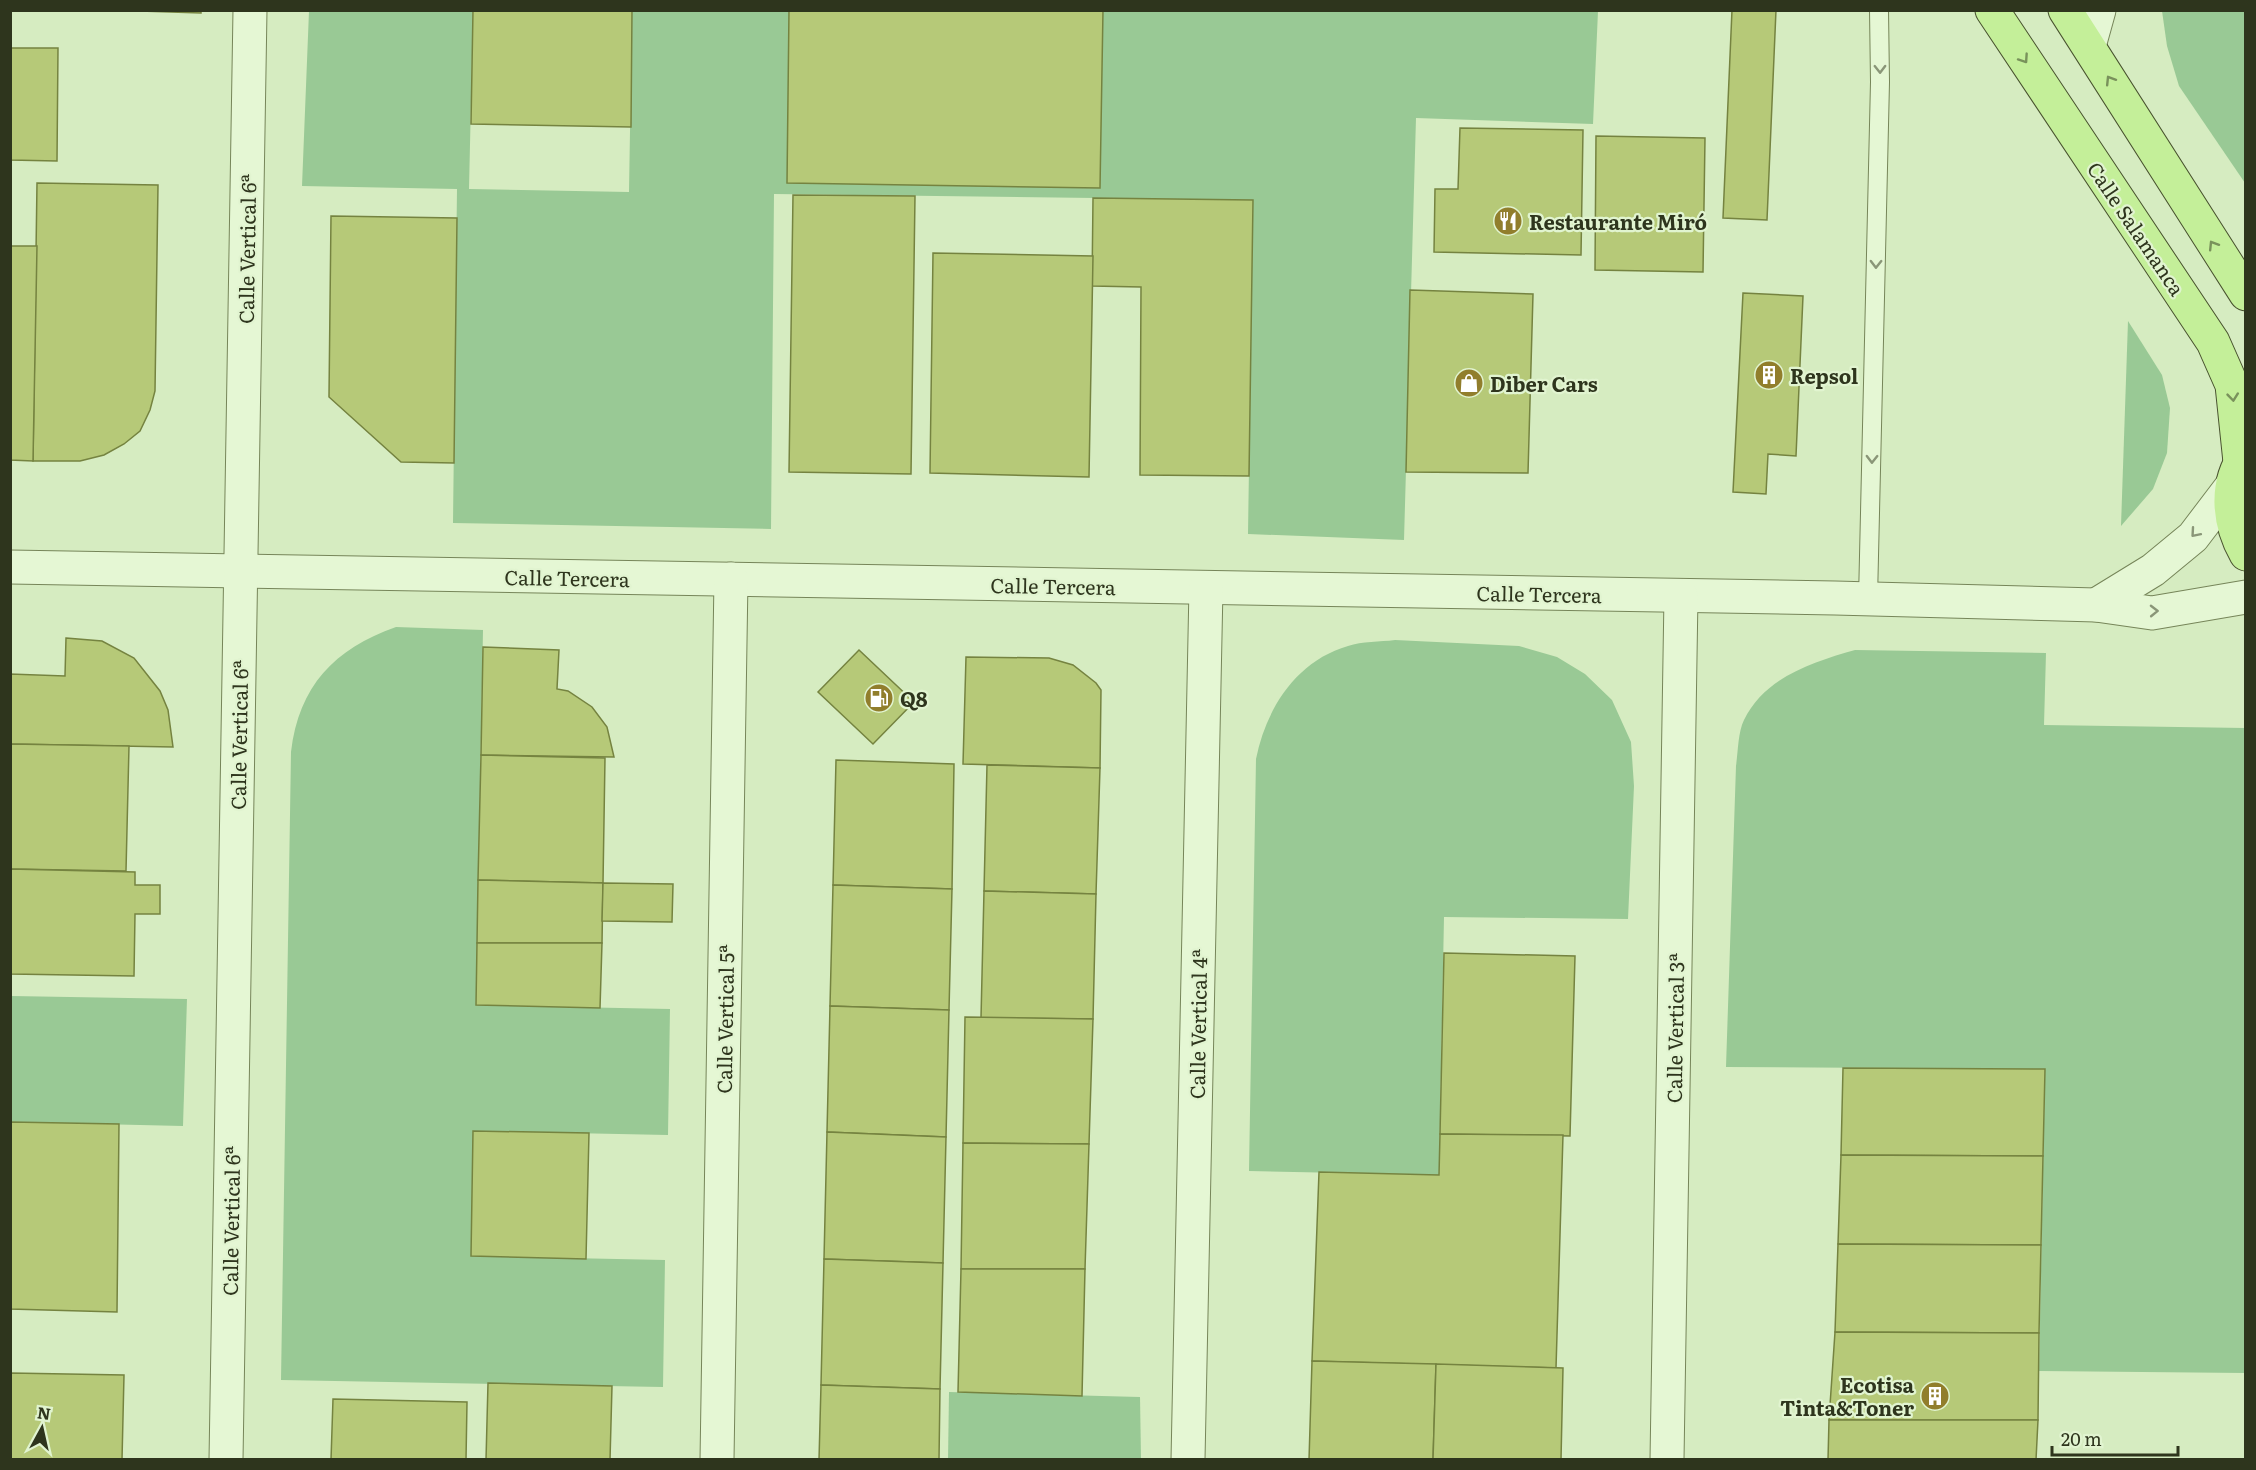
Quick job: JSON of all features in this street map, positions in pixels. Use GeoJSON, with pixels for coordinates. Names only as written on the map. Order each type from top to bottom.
{"type":"FeatureCollection","features":[{"type":"Feature","properties":{"kind":"main road","name":"Calle Salamanca"},"geometry":{"type":"LineString","coordinates":[[1992,10],[2213,342],[2232,385],[2239,468],[2231,512],[2236,536],[2246,554]]}},
{"type":"Feature","properties":{"kind":"main road"},"geometry":{"type":"LineString","coordinates":[[2065,10],[2229,272],[2246,294]]}},
{"type":"Feature","properties":{"kind":"street","name":"Calle Vertical 6ª"},"geometry":{"type":"LineString","coordinates":[[226,1460],[250,10]]}},
{"type":"Feature","properties":{"kind":"street"},"geometry":{"type":"LineString","coordinates":[[2089,46],[2099,10]]}},
{"type":"Feature","properties":{"kind":"street"},"geometry":{"type":"LineString","coordinates":[[2096,605],[2154,570],[2193,537],[2239,468]]}},
{"type":"Feature","properties":{"kind":"street","name":"Calle Tercera"},"geometry":{"type":"LineString","coordinates":[[10,567],[1868,599],[2096,605],[2152,613],[2246,597]]}},
{"type":"Feature","properties":{"kind":"street","name":"Calle Vertical 5ª"},"geometry":{"type":"LineString","coordinates":[[717,1460],[731,579]]}},
{"type":"Feature","properties":{"kind":"street","name":"Calle Vertical 4ª"},"geometry":{"type":"LineString","coordinates":[[1188,1460],[1206,588]]}},
{"type":"Feature","properties":{"kind":"street","name":"Calle Vertical 3ª"},"geometry":{"type":"LineString","coordinates":[[1667,1460],[1682,596]]}},
{"type":"Feature","properties":{"kind":"lane"},"geometry":{"type":"LineString","coordinates":[[1868,599],[1880,10]]}},
{"type":"Feature","properties":{"kind":"green space"},"geometry":{"type":"Polygon","coordinates":[[[309,11],[473,11],[469,189],[629,192],[632,11],[1598,11],[1593,124],[1416,118],[1404,540],[1248,534],[1253,200],[774,194],[771,529],[453,523],[457,189],[302,186],[309,11]]]}},
{"type":"Feature","properties":{"kind":"green space"},"geometry":{"type":"Polygon","coordinates":[[[2162,11],[2245,11],[2245,183],[2179,86],[2167,46],[2162,11]]]}},
{"type":"Feature","properties":{"kind":"green space"},"geometry":{"type":"Polygon","coordinates":[[[2128,321],[2162,375],[2170,408],[2167,453],[2153,489],[2121,526],[2128,321]]]}},
{"type":"Feature","properties":{"kind":"green space"},"geometry":{"type":"Polygon","coordinates":[[[396,627],[483,630],[476,1005],[670,1009],[668,1135],[474,1131],[471,1256],[665,1260],[663,1387],[281,1380],[291,752],[302,708],[311,689],[323,673],[355,647],[396,627]]]}},
{"type":"Feature","properties":{"kind":"green space"},"geometry":{"type":"Polygon","coordinates":[[[1395,640],[1519,646],[1557,657],[1585,674],[1612,700],[1631,742],[1634,786],[1628,919],[1444,917],[1439,1175],[1249,1171],[1256,759],[1261,740],[1267,722],[1286,689],[1313,663],[1353,644],[1395,640]]]}},
{"type":"Feature","properties":{"kind":"green space"},"geometry":{"type":"Polygon","coordinates":[[[1855,650],[2046,653],[2044,725],[2245,728],[2245,1373],[2039,1371],[2045,1069],[1726,1067],[1736,766],[1742,725],[1753,705],[1777,682],[1807,666],[1855,650]]]}},
{"type":"Feature","properties":{"kind":"green space"},"geometry":{"type":"Polygon","coordinates":[[[11,996],[187,999],[183,1126],[11,1122],[11,996]]]}},
{"type":"Feature","properties":{"kind":"green space"},"geometry":{"type":"Polygon","coordinates":[[[949,1392],[1140,1397],[1141,1459],[948,1460],[949,1392]]]}},
{"type":"Feature","properties":{"kind":"building"},"geometry":{"type":"Polygon","coordinates":[[[108,10],[201,10],[201,13],[108,10]]]}},
{"type":"Feature","properties":{"kind":"building"},"geometry":{"type":"Polygon","coordinates":[[[473,10],[632,10],[631,127],[471,124],[473,10]]]}},
{"type":"Feature","properties":{"kind":"building"},"geometry":{"type":"Polygon","coordinates":[[[789,10],[1103,10],[1100,188],[787,183],[789,10]]]}},
{"type":"Feature","properties":{"kind":"building"},"geometry":{"type":"Polygon","coordinates":[[[1732,10],[1776,10],[1767,220],[1723,218],[1732,10]]]}},
{"type":"Feature","properties":{"kind":"building"},"geometry":{"type":"Polygon","coordinates":[[[10,48],[58,48],[57,161],[10,160],[10,48]]]}},
{"type":"Feature","properties":{"kind":"building","name":"Restaurante Miró"},"geometry":{"type":"Polygon","coordinates":[[[1460,128],[1583,130],[1581,255],[1434,252],[1435,189],[1458,189],[1460,128]]]}},
{"type":"Feature","properties":{"kind":"building"},"geometry":{"type":"Polygon","coordinates":[[[1596,136],[1705,138],[1703,272],[1595,270],[1596,136]]]}},
{"type":"Feature","properties":{"kind":"building"},"geometry":{"type":"Polygon","coordinates":[[[37,183],[158,185],[155,391],[150,410],[140,431],[124,444],[104,455],[80,461],[33,461],[37,183]]]}},
{"type":"Feature","properties":{"kind":"building"},"geometry":{"type":"Polygon","coordinates":[[[793,195],[915,196],[911,474],[789,472],[793,195]]]}},
{"type":"Feature","properties":{"kind":"building"},"geometry":{"type":"Polygon","coordinates":[[[1093,198],[1253,200],[1249,476],[1140,475],[1141,287],[1092,286],[1093,198]]]}},
{"type":"Feature","properties":{"kind":"building"},"geometry":{"type":"Polygon","coordinates":[[[331,216],[457,218],[454,463],[401,462],[329,397],[331,216]]]}},
{"type":"Feature","properties":{"kind":"building"},"geometry":{"type":"Polygon","coordinates":[[[10,246],[37,246],[33,461],[10,460],[10,246]]]}},
{"type":"Feature","properties":{"kind":"building"},"geometry":{"type":"Polygon","coordinates":[[[933,253],[1093,256],[1089,477],[930,473],[933,253]]]}},
{"type":"Feature","properties":{"kind":"building","name":"Diber Cars"},"geometry":{"type":"Polygon","coordinates":[[[1410,290],[1533,294],[1528,473],[1406,472],[1410,290]]]}},
{"type":"Feature","properties":{"kind":"building","name":"Repsol"},"geometry":{"type":"Polygon","coordinates":[[[1743,293],[1803,296],[1796,456],[1768,454],[1766,494],[1733,492],[1743,293]]]}},
{"type":"Feature","properties":{"kind":"building"},"geometry":{"type":"Polygon","coordinates":[[[66,638],[102,641],[134,658],[160,691],[168,710],[173,747],[10,744],[10,674],[65,676],[66,638]]]}},
{"type":"Feature","properties":{"kind":"building"},"geometry":{"type":"Polygon","coordinates":[[[483,647],[559,650],[557,689],[568,691],[592,707],[607,727],[614,757],[481,755],[483,647]]]}},
{"type":"Feature","properties":{"kind":"building"},"geometry":{"type":"Polygon","coordinates":[[[859,650],[914,702],[873,744],[818,692],[859,650]]]}},
{"type":"Feature","properties":{"kind":"building"},"geometry":{"type":"Polygon","coordinates":[[[966,657],[1049,658],[1073,665],[1096,683],[1101,690],[1100,768],[963,764],[966,657]]]}},
{"type":"Feature","properties":{"kind":"building"},"geometry":{"type":"Polygon","coordinates":[[[10,744],[129,746],[126,871],[10,869],[10,744]]]}},
{"type":"Feature","properties":{"kind":"building"},"geometry":{"type":"Polygon","coordinates":[[[481,755],[605,758],[603,883],[478,880],[481,755]]]}},
{"type":"Feature","properties":{"kind":"building"},"geometry":{"type":"Polygon","coordinates":[[[836,760],[954,764],[952,889],[833,885],[836,760]]]}},
{"type":"Feature","properties":{"kind":"building"},"geometry":{"type":"Polygon","coordinates":[[[987,765],[1100,768],[1096,894],[984,891],[987,765]]]}},
{"type":"Feature","properties":{"kind":"building"},"geometry":{"type":"Polygon","coordinates":[[[10,869],[135,872],[135,885],[160,885],[160,914],[135,914],[134,976],[10,974],[10,869]]]}},
{"type":"Feature","properties":{"kind":"building"},"geometry":{"type":"Polygon","coordinates":[[[478,880],[603,883],[602,943],[477,943],[478,880]]]}},
{"type":"Feature","properties":{"kind":"building"},"geometry":{"type":"Polygon","coordinates":[[[603,883],[673,884],[672,922],[602,921],[603,883]]]}},
{"type":"Feature","properties":{"kind":"building"},"geometry":{"type":"Polygon","coordinates":[[[833,885],[952,889],[949,1010],[830,1006],[833,885]]]}},
{"type":"Feature","properties":{"kind":"building"},"geometry":{"type":"Polygon","coordinates":[[[984,891],[1096,894],[1093,1019],[981,1018],[984,891]]]}},
{"type":"Feature","properties":{"kind":"building"},"geometry":{"type":"Polygon","coordinates":[[[477,943],[602,943],[600,1008],[476,1005],[477,943]]]}},
{"type":"Feature","properties":{"kind":"building"},"geometry":{"type":"Polygon","coordinates":[[[1444,953],[1575,956],[1570,1136],[1440,1134],[1444,953]]]}},
{"type":"Feature","properties":{"kind":"building"},"geometry":{"type":"Polygon","coordinates":[[[830,1006],[949,1010],[946,1137],[827,1132],[830,1006]]]}},
{"type":"Feature","properties":{"kind":"building"},"geometry":{"type":"Polygon","coordinates":[[[965,1017],[1093,1019],[1089,1144],[963,1143],[965,1017]]]}},
{"type":"Feature","properties":{"kind":"building"},"geometry":{"type":"Polygon","coordinates":[[[1843,1068],[2045,1069],[2043,1156],[1841,1155],[1843,1068]]]}},
{"type":"Feature","properties":{"kind":"building"},"geometry":{"type":"Polygon","coordinates":[[[10,1122],[119,1124],[117,1312],[10,1309],[10,1122]]]}},
{"type":"Feature","properties":{"kind":"building"},"geometry":{"type":"Polygon","coordinates":[[[473,1131],[589,1133],[586,1259],[471,1256],[473,1131]]]}},
{"type":"Feature","properties":{"kind":"building"},"geometry":{"type":"Polygon","coordinates":[[[827,1132],[946,1137],[943,1263],[824,1259],[827,1132]]]}},
{"type":"Feature","properties":{"kind":"building"},"geometry":{"type":"Polygon","coordinates":[[[1440,1134],[1563,1135],[1556,1368],[1312,1361],[1319,1172],[1439,1175],[1440,1134]]]}},
{"type":"Feature","properties":{"kind":"building"},"geometry":{"type":"Polygon","coordinates":[[[963,1143],[1089,1144],[1085,1269],[961,1269],[963,1143]]]}},
{"type":"Feature","properties":{"kind":"building"},"geometry":{"type":"Polygon","coordinates":[[[1841,1155],[2043,1156],[2041,1245],[1838,1244],[1841,1155]]]}},
{"type":"Feature","properties":{"kind":"building"},"geometry":{"type":"Polygon","coordinates":[[[1838,1244],[2041,1245],[2039,1333],[1835,1332],[1838,1244]]]}},
{"type":"Feature","properties":{"kind":"building"},"geometry":{"type":"Polygon","coordinates":[[[824,1259],[943,1263],[940,1389],[821,1385],[824,1259]]]}},
{"type":"Feature","properties":{"kind":"building"},"geometry":{"type":"Polygon","coordinates":[[[961,1269],[1085,1269],[1082,1396],[958,1392],[961,1269]]]}},
{"type":"Feature","properties":{"kind":"building","name":"Ecotisa Tinta&Toner"},"geometry":{"type":"Polygon","coordinates":[[[1835,1332],[2039,1333],[2038,1420],[1829,1420],[1835,1332]]]}},
{"type":"Feature","properties":{"kind":"building"},"geometry":{"type":"Polygon","coordinates":[[[1312,1361],[1436,1364],[1433,1460],[1309,1460],[1312,1361]]]}},
{"type":"Feature","properties":{"kind":"building"},"geometry":{"type":"Polygon","coordinates":[[[1436,1364],[1563,1368],[1561,1460],[1433,1460],[1436,1364]]]}},
{"type":"Feature","properties":{"kind":"building"},"geometry":{"type":"Polygon","coordinates":[[[10,1373],[124,1375],[122,1460],[10,1460],[10,1373]]]}},
{"type":"Feature","properties":{"kind":"building"},"geometry":{"type":"Polygon","coordinates":[[[488,1383],[612,1386],[610,1460],[486,1460],[488,1383]]]}},
{"type":"Feature","properties":{"kind":"building"},"geometry":{"type":"Polygon","coordinates":[[[821,1385],[940,1389],[939,1460],[819,1460],[821,1385]]]}},
{"type":"Feature","properties":{"kind":"building"},"geometry":{"type":"Polygon","coordinates":[[[333,1399],[467,1402],[466,1460],[331,1460],[333,1399]]]}},
{"type":"Feature","properties":{"kind":"building"},"geometry":{"type":"Polygon","coordinates":[[[1829,1420],[2038,1420],[2036,1460],[1828,1460],[1829,1420]]]}},
{"type":"Feature","properties":{"kind":"place","name":"Restaurante Miró"},"geometry":{"type":"Point","coordinates":[1508,221]}},
{"type":"Feature","properties":{"kind":"place","name":"Repsol"},"geometry":{"type":"Point","coordinates":[1769,375]}},
{"type":"Feature","properties":{"kind":"place","name":"Diber Cars"},"geometry":{"type":"Point","coordinates":[1469,383]}},
{"type":"Feature","properties":{"kind":"place","name":"Q8"},"geometry":{"type":"Point","coordinates":[879,698]}},
{"type":"Feature","properties":{"kind":"place","name":"Ecotisa Tinta&Toner"},"geometry":{"type":"Point","coordinates":[1935,1396]}}]}
